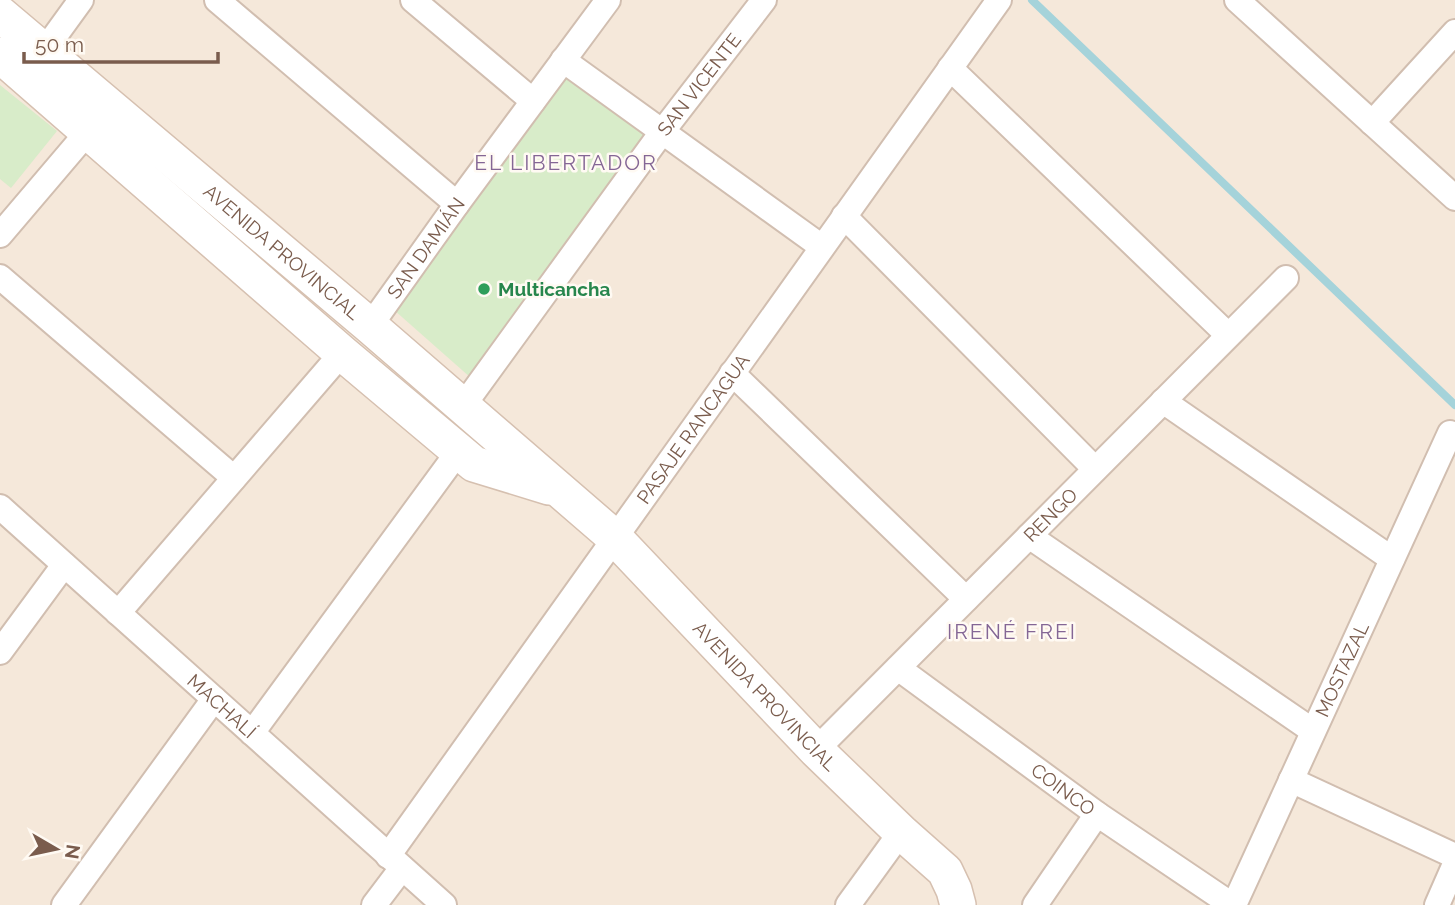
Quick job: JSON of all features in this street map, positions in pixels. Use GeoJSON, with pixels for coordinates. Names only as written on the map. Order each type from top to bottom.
{"type":"FeatureCollection","features":[{"type":"Feature","properties":{"kind":"street"},"geometry":{"type":"LineString","coordinates":[[44,51],[81,0]]}},
{"type":"Feature","properties":{"kind":"street"},"geometry":{"type":"LineString","coordinates":[[218,0],[457,204]]}},
{"type":"Feature","properties":{"kind":"street"},"geometry":{"type":"LineString","coordinates":[[413,0],[533,101]]}},
{"type":"Feature","properties":{"kind":"street","name":"SAN DAMIÁN"},"geometry":{"type":"LineString","coordinates":[[370,326],[608,0]]}},
{"type":"Feature","properties":{"kind":"street","name":"SAN VICENTE"},"geometry":{"type":"LineString","coordinates":[[463,406],[662,132],[764,0]]}},
{"type":"Feature","properties":{"kind":"street","name":"PASAJE RANCAGUA"},"geometry":{"type":"LineString","coordinates":[[374,905],[395,862],[614,537],[999,0]]}},
{"type":"Feature","properties":{"kind":"street"},"geometry":{"type":"LineString","coordinates":[[1253,5],[1372,123],[1455,198]]}},
{"type":"Feature","properties":{"kind":"street","name":"AVENIDA PROVINCIAL"},"geometry":{"type":"LineString","coordinates":[[0,14],[44,51],[99,118],[342,353],[458,452],[474,464],[562,491]]}},
{"type":"Feature","properties":{"kind":"street"},"geometry":{"type":"LineString","coordinates":[[1372,123],[1455,32]]}},
{"type":"Feature","properties":{"kind":"street","name":"AVENIDA PROVINCIAL"},"geometry":{"type":"LineString","coordinates":[[0,55],[99,118],[370,326],[614,537],[817,750],[945,872],[958,905]]}},
{"type":"Feature","properties":{"kind":"street"},"geometry":{"type":"LineString","coordinates":[[563,60],[822,247]]}},
{"type":"Feature","properties":{"kind":"street"},"geometry":{"type":"LineString","coordinates":[[950,68],[1227,335]]}},
{"type":"Feature","properties":{"kind":"street"},"geometry":{"type":"LineString","coordinates":[[0,235],[99,118]]}},
{"type":"Feature","properties":{"kind":"street"},"geometry":{"type":"LineString","coordinates":[[844,216],[1096,470]]}},
{"type":"Feature","properties":{"kind":"street"},"geometry":{"type":"LineString","coordinates":[[0,277],[234,478]]}},
{"type":"Feature","properties":{"kind":"street","name":"RENGO"},"geometry":{"type":"LineString","coordinates":[[817,750],[1286,278]]}},
{"type":"Feature","properties":{"kind":"street"},"geometry":{"type":"LineString","coordinates":[[118,613],[342,353]]}},
{"type":"Feature","properties":{"kind":"street"},"geometry":{"type":"LineString","coordinates":[[732,373],[966,599]]}},
{"type":"Feature","properties":{"kind":"street"},"geometry":{"type":"LineString","coordinates":[[1163,401],[1392,559]]}},
{"type":"Feature","properties":{"kind":"street","name":"MOSTAZAL"},"geometry":{"type":"LineString","coordinates":[[1233,905],[1450,433]]}},
{"type":"Feature","properties":{"kind":"street"},"geometry":{"type":"LineString","coordinates":[[252,733],[458,452]]}},
{"type":"Feature","properties":{"kind":"street","name":"MACHALÍ"},"geometry":{"type":"LineString","coordinates":[[0,507],[444,905]]}},
{"type":"Feature","properties":{"kind":"street"},"geometry":{"type":"LineString","coordinates":[[1029,536],[1312,731]]}},
{"type":"Feature","properties":{"kind":"street"},"geometry":{"type":"LineString","coordinates":[[0,652],[64,565]]}},
{"type":"Feature","properties":{"kind":"street","name":"COINCO"},"geometry":{"type":"LineString","coordinates":[[898,668],[1097,814],[1233,905]]}},
{"type":"Feature","properties":{"kind":"street"},"geometry":{"type":"LineString","coordinates":[[64,905],[214,699]]}},
{"type":"Feature","properties":{"kind":"street"},"geometry":{"type":"LineString","coordinates":[[1291,780],[1455,856]]}},
{"type":"Feature","properties":{"kind":"street"},"geometry":{"type":"LineString","coordinates":[[1035,905],[1097,814]]}},
{"type":"Feature","properties":{"kind":"street"},"geometry":{"type":"LineString","coordinates":[[848,905],[901,832]]}},
{"type":"Feature","properties":{"kind":"street"},"geometry":{"type":"LineString","coordinates":[[1437,905],[1455,864]]}},
{"type":"Feature","properties":{"kind":"shaded area"},"geometry":{"type":"Polygon","coordinates":[[[0,0],[1455,0],[1455,905],[0,905],[0,0]]]}},
{"type":"Feature","properties":{"kind":"green space"},"geometry":{"type":"Polygon","coordinates":[[[565,71],[647,135],[471,378],[394,310],[565,71]]]}},
{"type":"Feature","properties":{"kind":"green space"},"geometry":{"type":"Polygon","coordinates":[[[0,85],[57,131],[11,188],[0,179],[0,85]]]}},
{"type":"Feature","properties":{"kind":"waterway"},"geometry":{"type":"LineString","coordinates":[[1032,0],[1455,405]]}},
{"type":"Feature","properties":{"kind":"place","name":"Multicancha"},"geometry":{"type":"Point","coordinates":[484,289]}},
{"type":"Feature","properties":{"kind":"district","name":"EL LIBERTADOR"},"geometry":{"type":"Point","coordinates":[566,162]}},
{"type":"Feature","properties":{"kind":"district","name":"IRENÉ FREI"},"geometry":{"type":"Point","coordinates":[1012,631]}}]}
